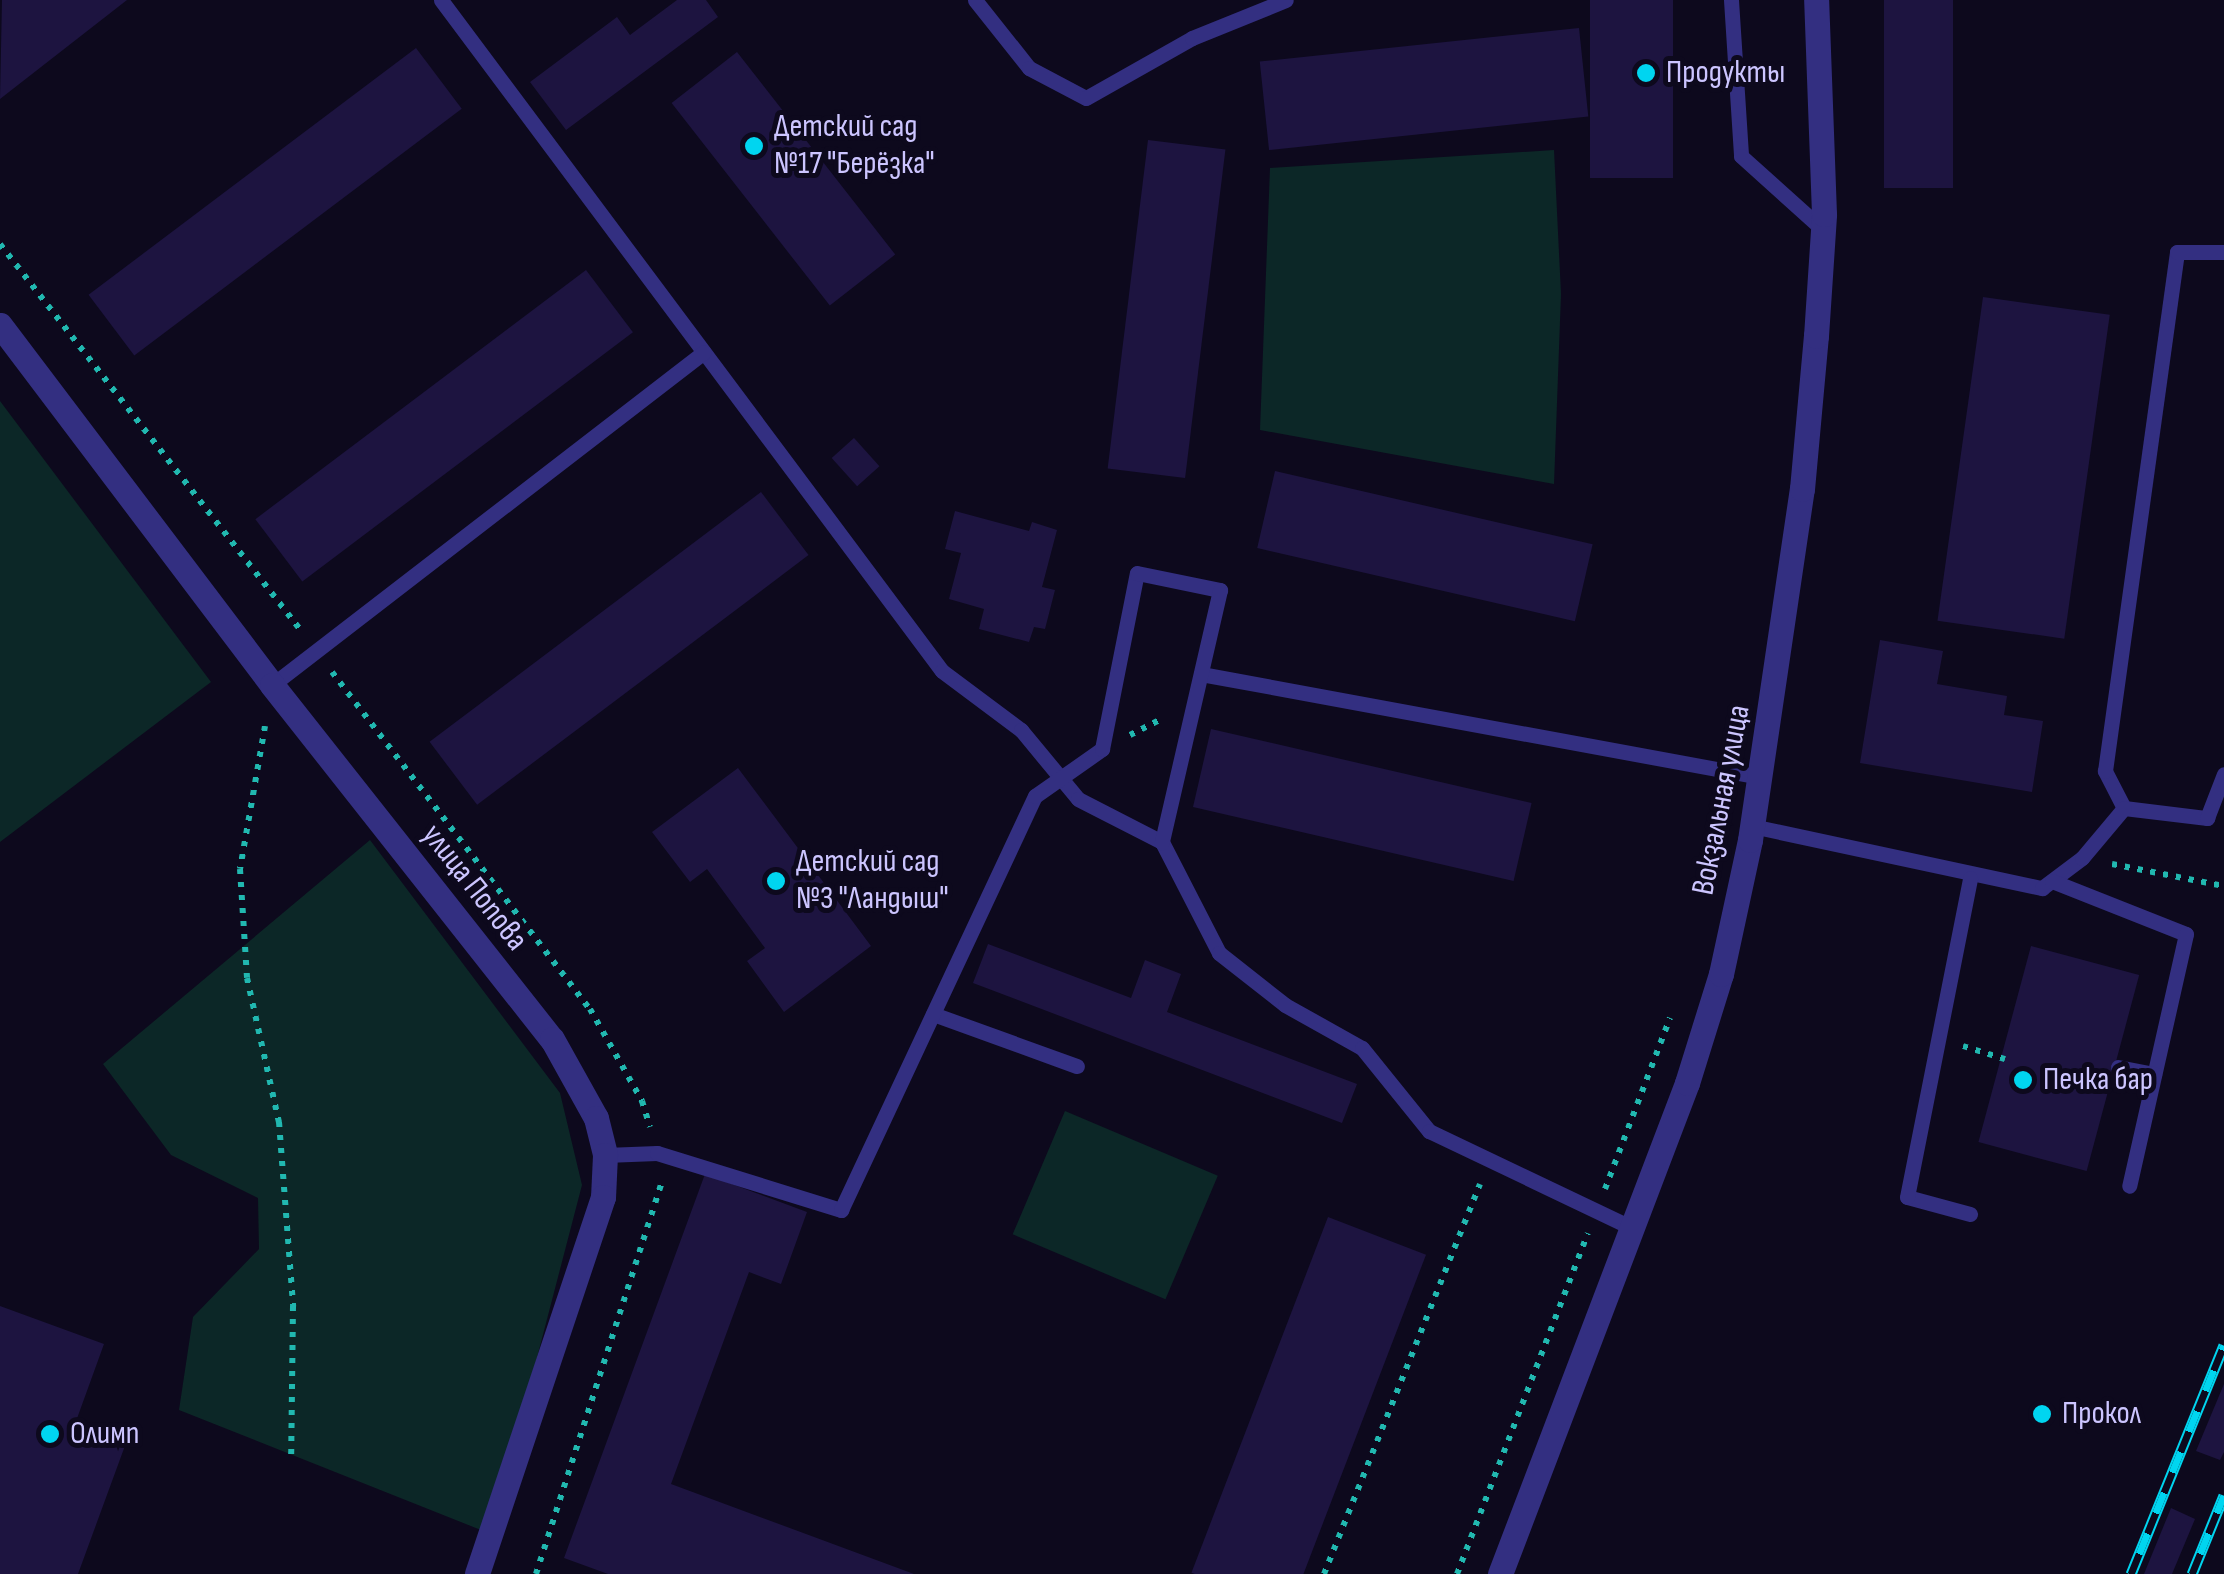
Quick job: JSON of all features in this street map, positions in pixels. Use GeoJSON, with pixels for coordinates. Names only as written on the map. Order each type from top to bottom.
{"type":"FeatureCollection","features":[{"type":"Feature","properties":{"kind":"street","name":"Вокзальная улица"},"geometry":{"type":"LineString","coordinates":[[1500,1574],[1632,1228],[1720,974],[1752,826],[1802,489],[1822,228],[1816,0]]}},
{"type":"Feature","properties":{"kind":"street","name":"улица Попова"},"geometry":{"type":"LineString","coordinates":[[0,325],[272,685],[552,1039],[596,1118],[605,1155],[604,1197],[477,1574]]}},
{"type":"Feature","properties":{"kind":"lane"},"geometry":{"type":"LineString","coordinates":[[441,0],[942,671],[1021,730],[1078,799],[1162,842],[1219,953],[1285,1005],[1362,1048],[1429,1131],[1632,1228]]}},
{"type":"Feature","properties":{"kind":"lane"},"geometry":{"type":"LineString","coordinates":[[975,0],[1029,68],[1086,98],[1192,38],[1286,0]]}},
{"type":"Feature","properties":{"kind":"lane"},"geometry":{"type":"LineString","coordinates":[[1732,0],[1741,156],[1822,228]]}},
{"type":"Feature","properties":{"kind":"lane"},"geometry":{"type":"LineString","coordinates":[[2124,808],[2105,771],[2176,252],[2224,252]]}},
{"type":"Feature","properties":{"kind":"lane"},"geometry":{"type":"LineString","coordinates":[[272,685],[704,352]]}},
{"type":"Feature","properties":{"kind":"lane"},"geometry":{"type":"LineString","coordinates":[[605,1155],[657,1153],[842,1210],[1035,796],[1058,775],[1102,749],[1137,573],[1220,590],[1162,842]]}},
{"type":"Feature","properties":{"kind":"lane"},"geometry":{"type":"LineString","coordinates":[[1201,674],[1760,776]]}},
{"type":"Feature","properties":{"kind":"lane"},"geometry":{"type":"LineString","coordinates":[[2124,808],[2206,818],[2224,774]]}},
{"type":"Feature","properties":{"kind":"lane"},"geometry":{"type":"LineString","coordinates":[[1752,826],[1970,878],[2042,888],[2082,858],[2124,808]]}},
{"type":"Feature","properties":{"kind":"lane"},"geometry":{"type":"LineString","coordinates":[[1970,878],[1907,1197],[1970,1214]]}},
{"type":"Feature","properties":{"kind":"lane"},"geometry":{"type":"LineString","coordinates":[[2052,881],[2186,934],[2129,1186]]}},
{"type":"Feature","properties":{"kind":"lane"},"geometry":{"type":"LineString","coordinates":[[933,1014],[1077,1066]]}},
{"type":"Feature","properties":{"kind":"lane"},"geometry":{"type":"LineString","coordinates":[[2118,1067],[2154,1074]]}},
{"type":"Feature","properties":{"kind":"path"},"geometry":{"type":"LineString","coordinates":[[272,685],[240,869],[247,978],[278,1122],[293,1306],[292,1461]]}},
{"type":"Feature","properties":{"kind":"path"},"geometry":{"type":"LineString","coordinates":[[1102,749],[1194,704]]}},
{"type":"Feature","properties":{"kind":"path"},"geometry":{"type":"LineString","coordinates":[[2082,858],[2224,886]]}},
{"type":"Feature","properties":{"kind":"path"},"geometry":{"type":"LineString","coordinates":[[1457,1574],[1675,1003]]}},
{"type":"Feature","properties":{"kind":"path"},"geometry":{"type":"LineString","coordinates":[[1938,1038],[2005,1058]]}},
{"type":"Feature","properties":{"kind":"path"},"geometry":{"type":"LineString","coordinates":[[1324,1574],[1490,1160]]}},
{"type":"Feature","properties":{"kind":"green space"},"geometry":{"type":"Polygon","coordinates":[[[1554,150],[1561,294],[1554,484],[1260,430],[1270,168],[1554,150]]]}},
{"type":"Feature","properties":{"kind":"green space"},"geometry":{"type":"Polygon","coordinates":[[[0,401],[211,682],[0,842],[0,401]]]}},
{"type":"Feature","properties":{"kind":"green space"},"geometry":{"type":"Polygon","coordinates":[[[370,840],[560,1093],[582,1185],[491,1534],[179,1410],[193,1317],[259,1249],[258,1198],[171,1155],[103,1064],[370,840]]]}},
{"type":"Feature","properties":{"kind":"green space"},"geometry":{"type":"Polygon","coordinates":[[[1065,1111],[1218,1176],[1165,1299],[1013,1234],[1065,1111]]]}},
{"type":"Feature","properties":{"kind":"building"},"geometry":{"type":"Polygon","coordinates":[[[2,0],[127,0],[0,99],[2,0]]]}},
{"type":"Feature","properties":{"kind":"building"},"geometry":{"type":"Polygon","coordinates":[[[677,0],[706,0],[718,17],[566,130],[530,82],[617,17],[630,35],[677,0]]]}},
{"type":"Feature","properties":{"kind":"building"},"geometry":{"type":"Polygon","coordinates":[[[1590,0],[1673,0],[1673,178],[1590,178],[1590,0]]]}},
{"type":"Feature","properties":{"kind":"building"},"geometry":{"type":"Polygon","coordinates":[[[1884,0],[1953,0],[1953,188],[1884,188],[1884,0]]]}},
{"type":"Feature","properties":{"kind":"building"},"geometry":{"type":"Polygon","coordinates":[[[1579,28],[1588,117],[1269,150],[1260,62],[1579,28]]]}},
{"type":"Feature","properties":{"kind":"building"},"geometry":{"type":"Polygon","coordinates":[[[416,48],[462,109],[134,355],[89,295],[416,48]]]}},
{"type":"Feature","properties":{"kind":"building"},"geometry":{"type":"Polygon","coordinates":[[[737,52],[895,255],[830,306],[672,103],[737,52]]]}},
{"type":"Feature","properties":{"kind":"building"},"geometry":{"type":"Polygon","coordinates":[[[1148,140],[1225,150],[1185,478],[1108,469],[1148,140]]]}},
{"type":"Feature","properties":{"kind":"building"},"geometry":{"type":"Polygon","coordinates":[[[586,270],[633,332],[302,581],[255,519],[586,270]]]}},
{"type":"Feature","properties":{"kind":"building"},"geometry":{"type":"Polygon","coordinates":[[[1983,297],[2110,315],[2064,639],[1937,621],[1983,297]]]}},
{"type":"Feature","properties":{"kind":"building"},"geometry":{"type":"Polygon","coordinates":[[[854,438],[879,466],[857,486],[832,458],[854,438]]]}},
{"type":"Feature","properties":{"kind":"building"},"geometry":{"type":"Polygon","coordinates":[[[1275,471],[1593,544],[1575,621],[1257,548],[1275,471]]]}},
{"type":"Feature","properties":{"kind":"building"},"geometry":{"type":"Polygon","coordinates":[[[761,492],[809,555],[477,805],[430,742],[761,492]]]}},
{"type":"Feature","properties":{"kind":"building"},"geometry":{"type":"Polygon","coordinates":[[[955,511],[1029,531],[1032,522],[1057,530],[1042,587],[1055,590],[1045,629],[1034,627],[1029,642],[979,629],[984,609],[949,599],[961,553],[945,549],[955,511]]]}},
{"type":"Feature","properties":{"kind":"building"},"geometry":{"type":"Polygon","coordinates":[[[1880,640],[1943,651],[1937,684],[2007,696],[2004,715],[2043,721],[2032,792],[1860,763],[1880,640]]]}},
{"type":"Feature","properties":{"kind":"building"},"geometry":{"type":"Polygon","coordinates":[[[1211,729],[1532,803],[1514,881],[1193,807],[1211,729]]]}},
{"type":"Feature","properties":{"kind":"building"},"geometry":{"type":"Polygon","coordinates":[[[738,768],[871,946],[784,1012],[747,961],[765,948],[707,869],[690,882],[652,832],[738,768]]]}},
{"type":"Feature","properties":{"kind":"building"},"geometry":{"type":"Polygon","coordinates":[[[988,944],[1131,998],[1145,960],[1181,974],[1167,1012],[1357,1084],[1342,1123],[973,983],[988,944]]]}},
{"type":"Feature","properties":{"kind":"building"},"geometry":{"type":"Polygon","coordinates":[[[2031,946],[2139,975],[2087,1171],[1978,1142],[2031,946]]]}},
{"type":"Feature","properties":{"kind":"building"},"geometry":{"type":"Polygon","coordinates":[[[705,1174],[807,1212],[781,1284],[749,1272],[671,1484],[914,1574],[608,1574],[564,1558],[705,1174]]]}},
{"type":"Feature","properties":{"kind":"building"},"geometry":{"type":"Polygon","coordinates":[[[1328,1217],[1426,1255],[1303,1574],[1191,1573],[1328,1217]]]}},
{"type":"Feature","properties":{"kind":"building","name":"Олимп"},"geometry":{"type":"Polygon","coordinates":[[[0,1306],[104,1344],[75,1424],[126,1443],[78,1574],[0,1574],[0,1306]]]}},
{"type":"Feature","properties":{"kind":"building"},"geometry":{"type":"Polygon","coordinates":[[[2224,1384],[2224,1452],[2220,1460],[2196,1451],[2224,1384]]]}},
{"type":"Feature","properties":{"kind":"building"},"geometry":{"type":"Polygon","coordinates":[[[2171,1508],[2195,1519],[2172,1574],[2144,1574],[2171,1508]]]}},
{"type":"Feature","properties":{"kind":"railway"},"geometry":{"type":"LineString","coordinates":[[2131,1574],[2224,1345]]}},
{"type":"Feature","properties":{"kind":"railway"},"geometry":{"type":"LineString","coordinates":[[2192,1574],[2224,1495]]}},
{"type":"Feature","properties":{"kind":"place","name":"Продукты"},"geometry":{"type":"Point","coordinates":[1646,73]}},
{"type":"Feature","properties":{"kind":"place","name":"Детский сад №17 \"Берёзка\""},"geometry":{"type":"Point","coordinates":[754,146]}},
{"type":"Feature","properties":{"kind":"place","name":"Детский сад №3 \"Ландыш\""},"geometry":{"type":"Point","coordinates":[776,881]}},
{"type":"Feature","properties":{"kind":"place","name":"Печка бар"},"geometry":{"type":"Point","coordinates":[2023,1080]}},
{"type":"Feature","properties":{"kind":"place","name":"Прокол"},"geometry":{"type":"Point","coordinates":[2042,1414]}},
{"type":"Feature","properties":{"kind":"place","name":"Олимп"},"geometry":{"type":"Point","coordinates":[50,1434]}}]}
